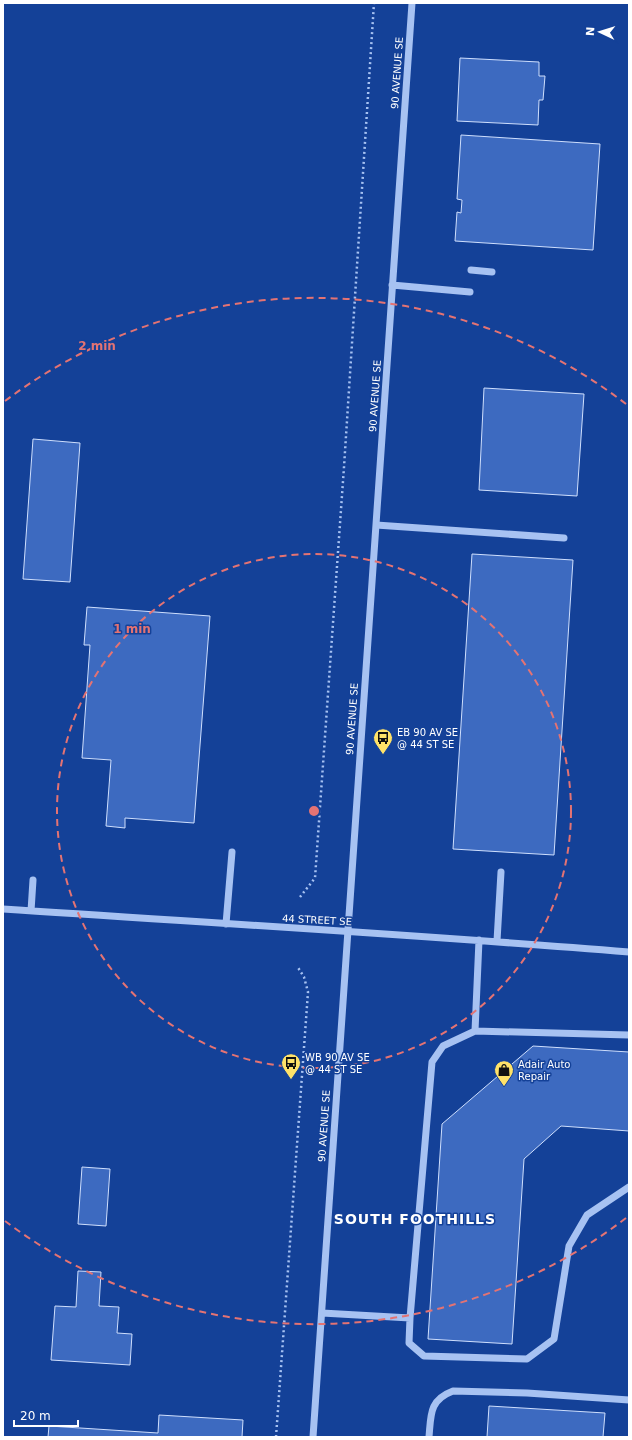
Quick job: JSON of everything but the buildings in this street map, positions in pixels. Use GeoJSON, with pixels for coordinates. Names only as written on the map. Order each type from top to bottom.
{"type":"FeatureCollection","features":[{"type":"Feature","properties":{"kind":"street","name":"90 AVENUE SE"},"geometry":{"type":"LineString","coordinates":[[313,1437],[412,3]]}},
{"type":"Feature","properties":{"kind":"street"},"geometry":{"type":"LineString","coordinates":[[471,270],[492,272]]}},
{"type":"Feature","properties":{"kind":"street"},"geometry":{"type":"LineString","coordinates":[[392,285],[470,292]]}},
{"type":"Feature","properties":{"kind":"street"},"geometry":{"type":"LineString","coordinates":[[376,525],[564,538]]}},
{"type":"Feature","properties":{"kind":"street"},"geometry":{"type":"LineString","coordinates":[[226,924],[232,852]]}},
{"type":"Feature","properties":{"kind":"street"},"geometry":{"type":"LineString","coordinates":[[497,941],[501,872]]}},
{"type":"Feature","properties":{"kind":"street"},"geometry":{"type":"LineString","coordinates":[[31,910],[33,880]]}},
{"type":"Feature","properties":{"kind":"street","name":"44 STREET SE"},"geometry":{"type":"LineString","coordinates":[[3,909],[497,941],[629,952]]}},
{"type":"Feature","properties":{"kind":"street"},"geometry":{"type":"LineString","coordinates":[[475,1031],[479,940]]}},
{"type":"Feature","properties":{"kind":"street"},"geometry":{"type":"LineString","coordinates":[[629,1036],[475,1031],[443,1046],[432,1062],[409,1343],[424,1356],[527,1359],[554,1338],[569,1246],[587,1215],[629,1187]]}},
{"type":"Feature","properties":{"kind":"street"},"geometry":{"type":"LineString","coordinates":[[322,1312],[410,1318]]}},
{"type":"Feature","properties":{"kind":"street"},"geometry":{"type":"LineString","coordinates":[[429,1437],[434,1403],[443,1395],[453,1391],[527,1393],[629,1400]]}},
{"type":"Feature","properties":{"kind":"path"},"geometry":{"type":"LineString","coordinates":[[300,897],[315,878],[344,467],[374,3]]}},
{"type":"Feature","properties":{"kind":"path"},"geometry":{"type":"LineString","coordinates":[[276,1437],[308,992],[304,977],[297,966]]}},
{"type":"Feature","properties":{"kind":"place","name":"EB 90 AV SE @ 44 ST SE"},"geometry":{"type":"Point","coordinates":[383,755]}},
{"type":"Feature","properties":{"kind":"place","name":"WB 90 AV SE @ 44 ST SE"},"geometry":{"type":"Point","coordinates":[291,1080]}},
{"type":"Feature","properties":{"kind":"place","name":"Adair Auto Repair"},"geometry":{"type":"Point","coordinates":[504,1087]}},
{"type":"Feature","properties":{"kind":"district","name":"SOUTH FOOTHILLS"},"geometry":{"type":"Point","coordinates":[415,1219]}}]}
